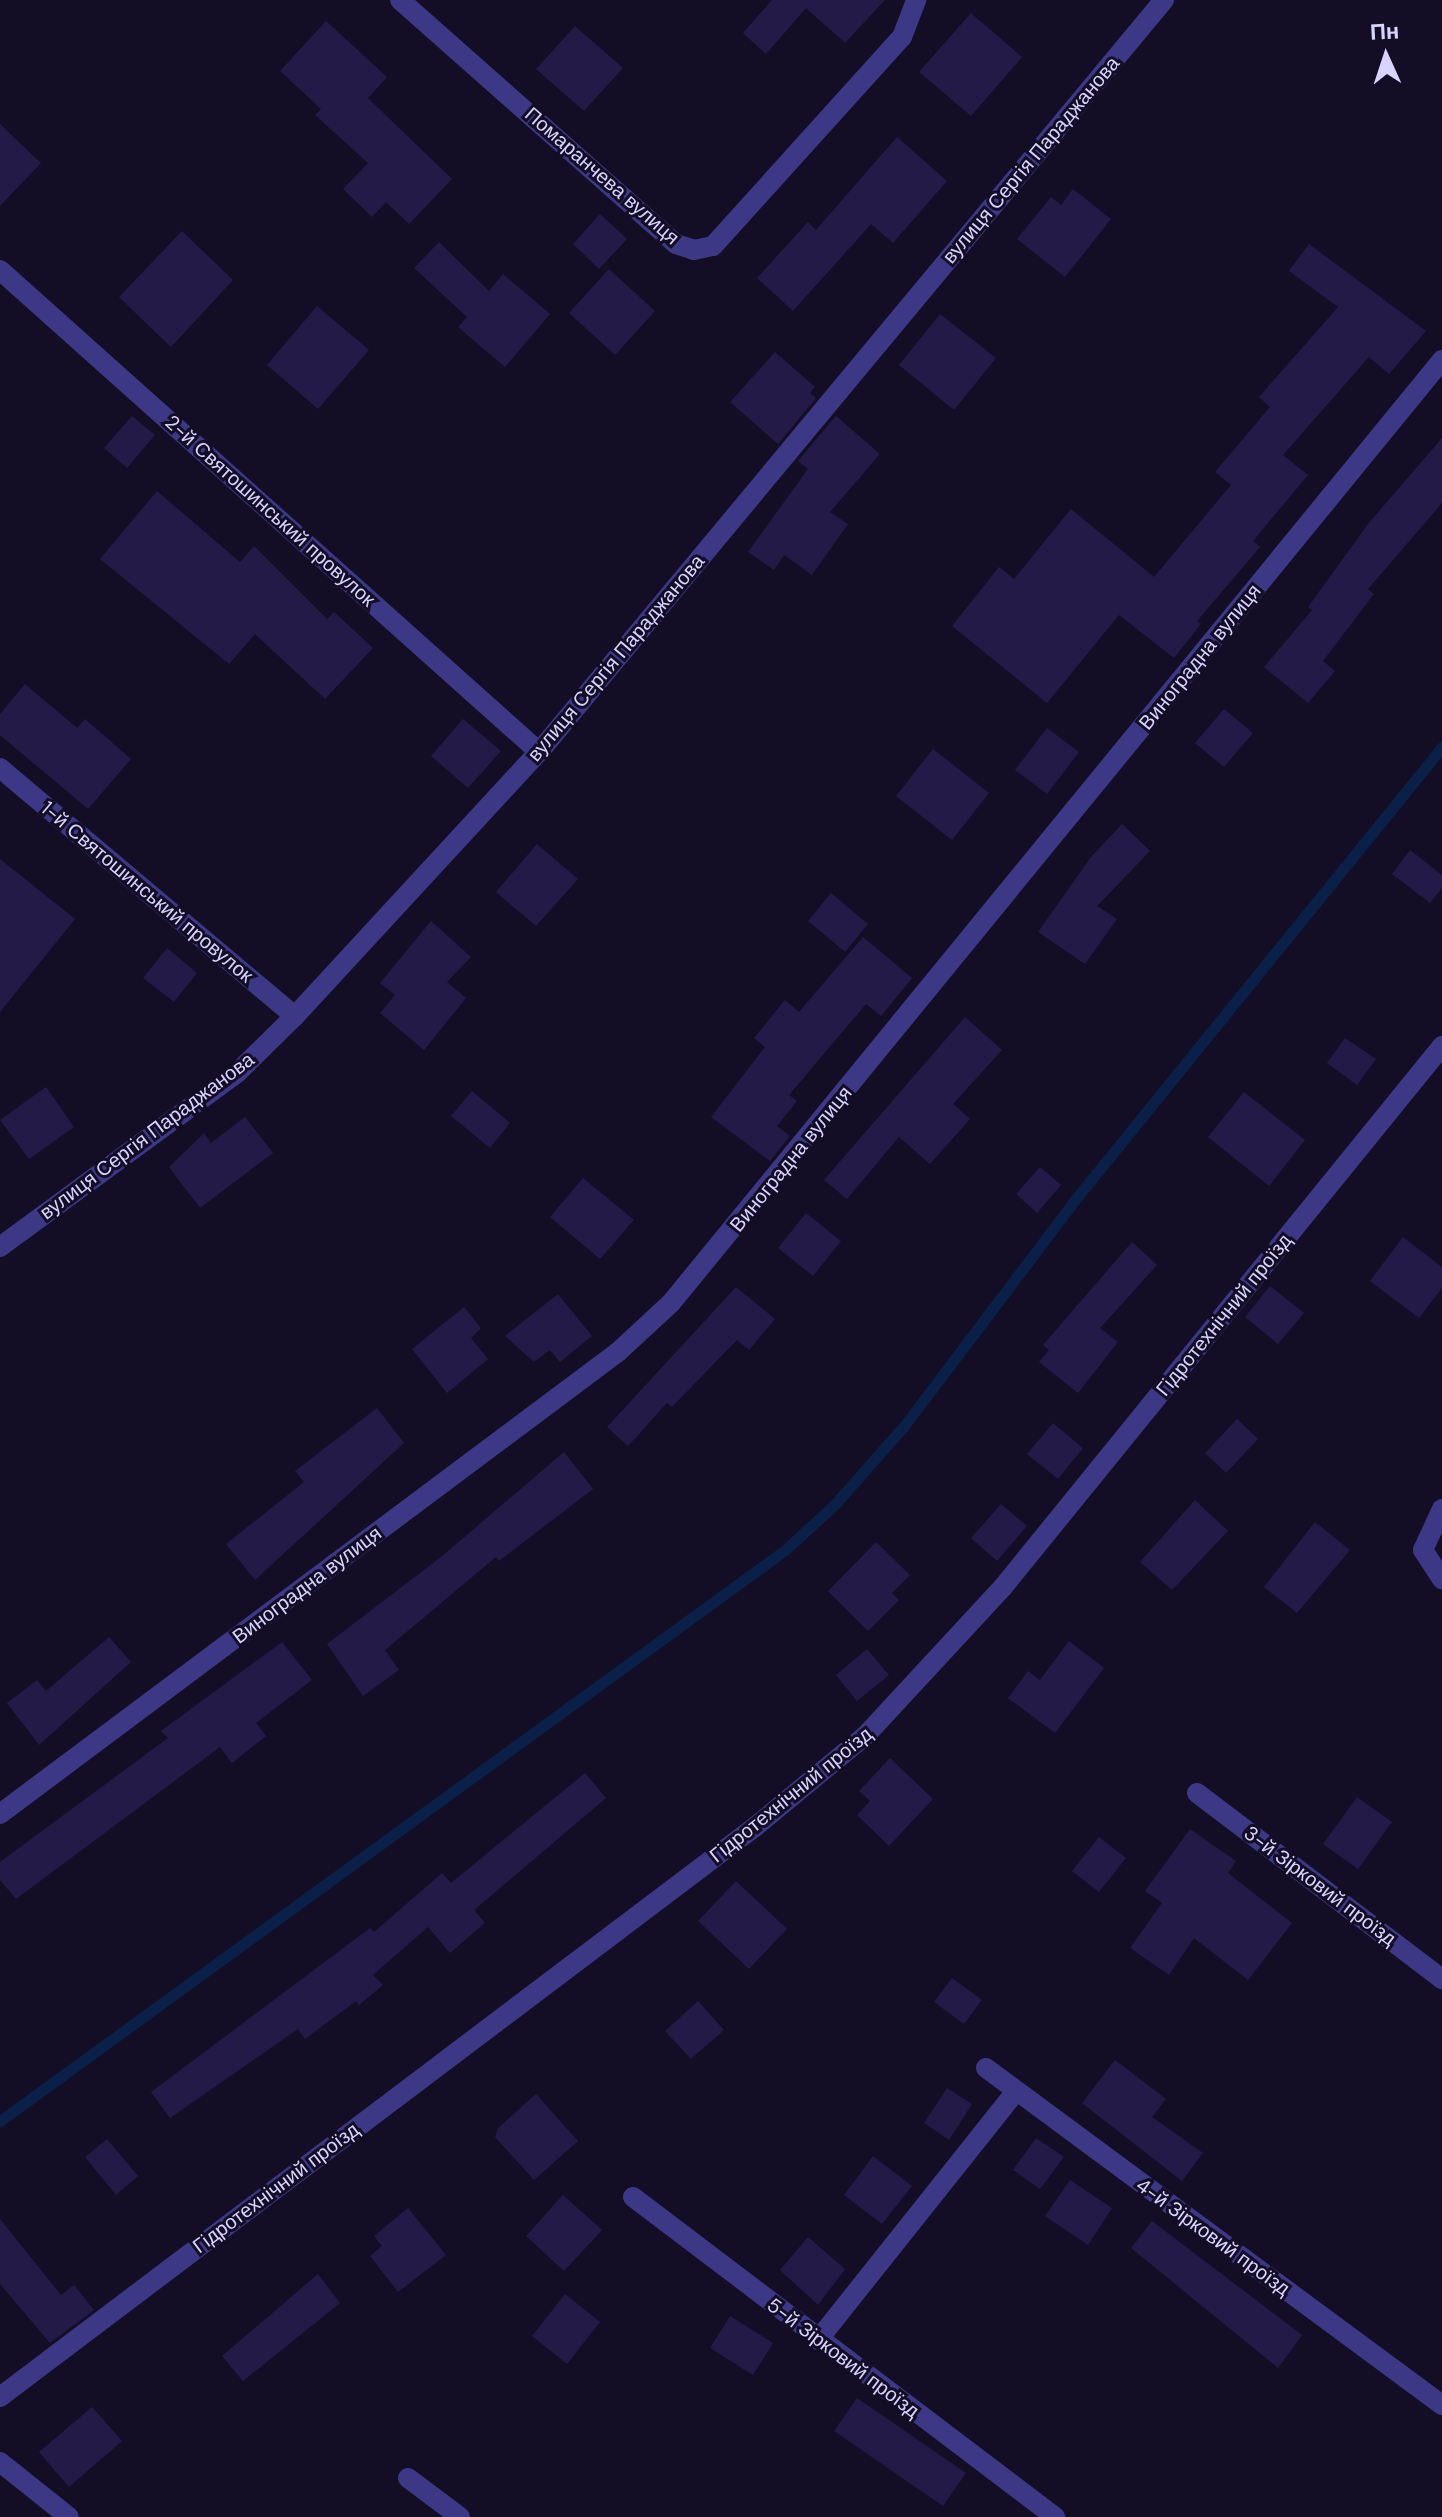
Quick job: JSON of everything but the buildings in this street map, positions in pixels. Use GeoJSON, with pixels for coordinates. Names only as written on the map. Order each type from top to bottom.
{"type":"FeatureCollection","features":[{"type":"Feature","properties":{"kind":"street","name":"Помаранчева вулиця"},"geometry":{"type":"LineString","coordinates":[[400,0],[676,244],[694,250],[713,246],[902,37],[916,0]]}},
{"type":"Feature","properties":{"kind":"street","name":"вулиця Сергія Параджанова"},"geometry":{"type":"LineString","coordinates":[[0,1247],[238,1072],[295,1016],[539,752],[1164,0]]}},
{"type":"Feature","properties":{"kind":"street","name":"2-й Святошинський провулок"},"geometry":{"type":"LineString","coordinates":[[0,270],[539,752]]}},
{"type":"Feature","properties":{"kind":"street","name":"Виноградна вулиця"},"geometry":{"type":"LineString","coordinates":[[0,1814],[618,1352],[671,1303],[1442,360]]}},
{"type":"Feature","properties":{"kind":"street","name":"1-й Святошинський провулок"},"geometry":{"type":"LineString","coordinates":[[0,768],[295,1016]]}},
{"type":"Feature","properties":{"kind":"street","name":"Гідротехнічний проїзд"},"geometry":{"type":"LineString","coordinates":[[0,2397],[756,1826],[866,1735],[1003,1587],[1442,1046]]}},
{"type":"Feature","properties":{"kind":"street"},"geometry":{"type":"LineString","coordinates":[[1439,1577],[1423,1550],[1442,1509]]}},
{"type":"Feature","properties":{"kind":"street","name":"3-й Зірковий проїзд"},"geometry":{"type":"LineString","coordinates":[[1197,1793],[1442,1979]]}},
{"type":"Feature","properties":{"kind":"street","name":"4-й Зірковий проїзд"},"geometry":{"type":"LineString","coordinates":[[986,2068],[1442,2405]]}},
{"type":"Feature","properties":{"kind":"street"},"geometry":{"type":"LineString","coordinates":[[818,2340],[1015,2092]]}},
{"type":"Feature","properties":{"kind":"street","name":"5-й Зірковий проїзд"},"geometry":{"type":"LineString","coordinates":[[633,2197],[1055,2517]]}},
{"type":"Feature","properties":{"kind":"street"},"geometry":{"type":"LineString","coordinates":[[0,2462],[69,2517]]}},
{"type":"Feature","properties":{"kind":"street"},"geometry":{"type":"LineString","coordinates":[[408,2478],[460,2517]]}},
{"type":"Feature","properties":{"kind":"waterway"},"geometry":{"type":"LineString","coordinates":[[0,2121],[785,1550],[835,1504],[904,1426],[1078,1196],[1442,747]]}}]}
